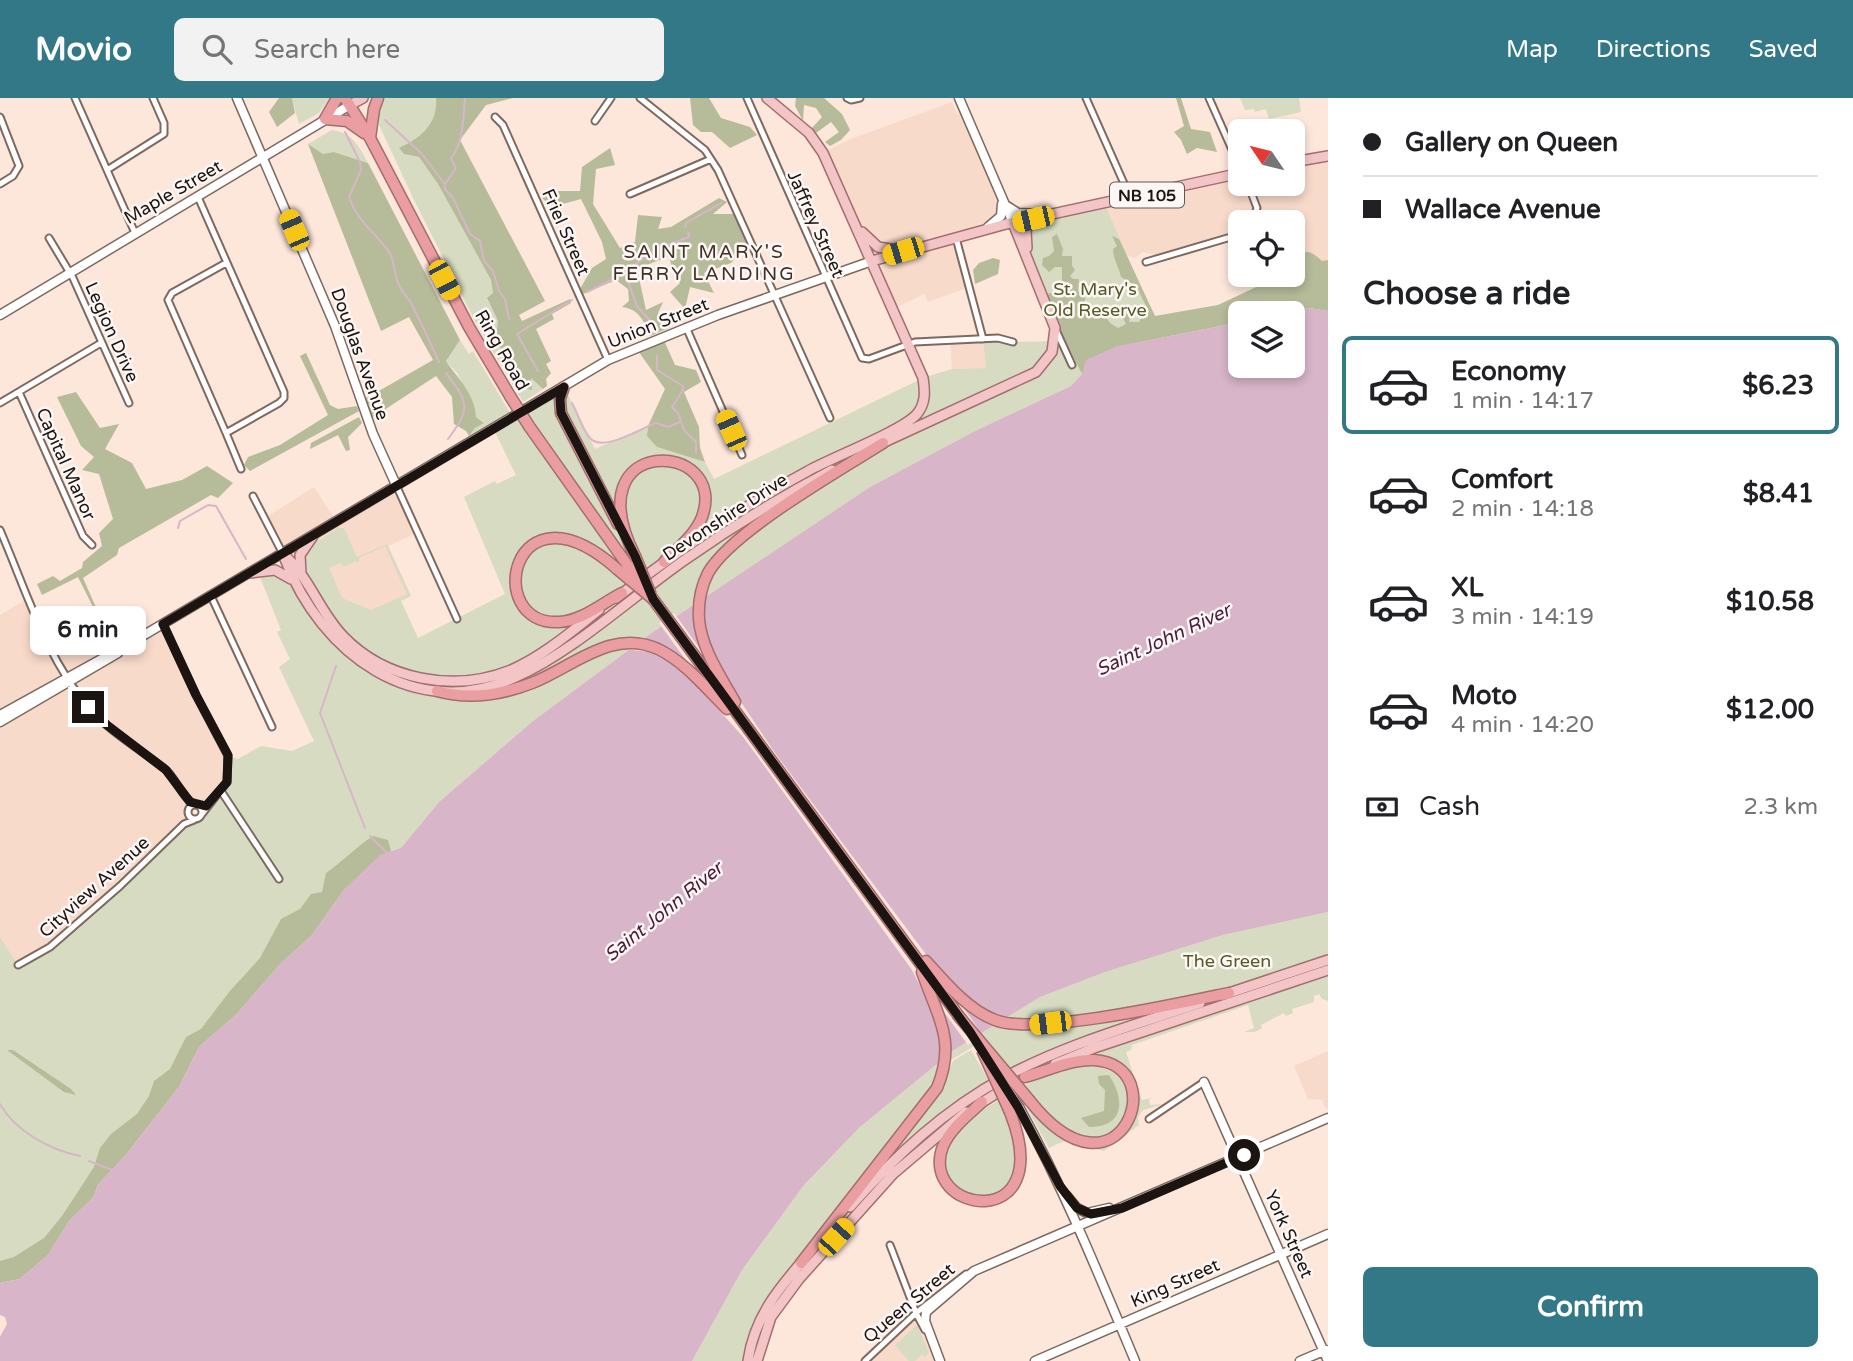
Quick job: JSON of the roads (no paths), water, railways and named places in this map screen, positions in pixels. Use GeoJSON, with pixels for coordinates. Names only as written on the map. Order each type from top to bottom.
{"type":"FeatureCollection","features":[{"type":"Feature","properties":{"kind":"highway"},"geometry":{"type":"LineString","coordinates":[[337,98],[325,119],[347,121],[370,138],[378,98]]}},
{"type":"Feature","properties":{"kind":"highway","name":"Ring Road"},"geometry":{"type":"LineString","coordinates":[[348,100],[487,359],[530,426],[626,563]]}},
{"type":"Feature","properties":{"kind":"highway"},"geometry":{"type":"LineString","coordinates":[[564,387],[560,399],[561,413],[627,540]]}},
{"type":"Feature","properties":{"kind":"highway"},"geometry":{"type":"LineString","coordinates":[[752,733],[701,633],[701,595],[708,572],[729,548],[774,514],[883,443]]}},
{"type":"Feature","properties":{"kind":"highway"},"geometry":{"type":"LineString","coordinates":[[653,599],[626,563],[627,540],[620,502],[629,476],[650,460],[671,460],[690,469],[702,485],[705,505],[703,515],[691,535],[664,562]]}},
{"type":"Feature","properties":{"kind":"highway"},"geometry":{"type":"LineString","coordinates":[[622,593],[586,614],[561,622],[549,622],[529,612],[516,591],[516,567],[522,555],[541,540],[552,537],[573,539],[626,563],[653,599],[982,1050],[1014,1110],[1022,1155],[1016,1181],[1003,1195],[989,1201],[964,1198],[950,1188],[943,1175],[942,1153],[949,1136],[982,1102]]}},
{"type":"Feature","properties":{"kind":"highway"},"geometry":{"type":"LineString","coordinates":[[437,691],[461,696],[511,690],[546,677],[595,651],[622,643],[656,649],[681,664],[752,733]]}},
{"type":"Feature","properties":{"kind":"highway"},"geometry":{"type":"LineString","coordinates":[[909,948],[975,1009],[995,1020],[1019,1025],[1068,1020],[1229,993]]}},
{"type":"Feature","properties":{"kind":"highway"},"geometry":{"type":"LineString","coordinates":[[801,1263],[937,1088],[947,1052],[943,1025],[918,961]]}},
{"type":"Feature","properties":{"kind":"highway"},"geometry":{"type":"LineString","coordinates":[[957,1014],[1030,1101],[1064,1135],[1090,1143],[1110,1139],[1124,1128],[1132,1114],[1134,1098],[1123,1074],[1108,1064],[1093,1060],[1071,1063],[1026,1077]]}},
{"type":"Feature","properties":{"kind":"main road","name":"Douglas Avenue"},"geometry":{"type":"LineString","coordinates":[[237,98],[335,326],[373,434],[397,487]]}},
{"type":"Feature","properties":{"kind":"main road","name":"Maple Street"},"geometry":{"type":"LineString","coordinates":[[1,311],[263,159],[325,119],[348,100],[363,98]]}},
{"type":"Feature","properties":{"kind":"main road"},"geometry":{"type":"LineString","coordinates":[[767,98],[799,122],[816,142],[854,221],[877,247],[903,251]]}},
{"type":"Feature","properties":{"kind":"main road"},"geometry":{"type":"LineString","coordinates":[[959,98],[1055,328]]}},
{"type":"Feature","properties":{"kind":"main road"},"geometry":{"type":"LineString","coordinates":[[1306,160],[1328,156]]}},
{"type":"Feature","properties":{"kind":"main road","name":"Union Street"},"geometry":{"type":"LineString","coordinates":[[68,680],[608,360],[686,327],[903,251],[1013,223],[1131,199],[1228,175]]}},
{"type":"Feature","properties":{"kind":"main road"},"geometry":{"type":"LineString","coordinates":[[1002,201],[1012,212],[1054,215]]}},
{"type":"Feature","properties":{"kind":"main road"},"geometry":{"type":"LineString","coordinates":[[985,230],[1001,216],[1002,201]]}},
{"type":"Feature","properties":{"kind":"main road"},"geometry":{"type":"LineString","coordinates":[[1029,263],[1026,230],[1033,219]]}},
{"type":"Feature","properties":{"kind":"main road","name":"Devonshire Drive"},"geometry":{"type":"LineString","coordinates":[[298,579],[333,625],[366,655],[409,675],[442,681],[471,680],[513,669],[542,652],[664,562],[775,489],[910,420],[923,405],[925,388],[854,221]]}},
{"type":"Feature","properties":{"kind":"main road","name":"Devonshire Drive"},"geometry":{"type":"LineString","coordinates":[[283,554],[319,622],[334,640],[360,663],[397,681],[437,691],[495,685],[527,672],[738,524],[883,443],[1036,372],[1052,352],[1055,328]]}},
{"type":"Feature","properties":{"kind":"main road"},"geometry":{"type":"LineString","coordinates":[[250,573],[275,570],[298,579],[300,555],[313,536]]}},
{"type":"Feature","properties":{"kind":"main road"},"geometry":{"type":"LineString","coordinates":[[0,715],[68,680]]}},
{"type":"Feature","properties":{"kind":"main road"},"geometry":{"type":"LineString","coordinates":[[0,722],[68,680]]}},
{"type":"Feature","properties":{"kind":"main road"},"geometry":{"type":"LineString","coordinates":[[748,1361],[752,1338],[761,1316],[801,1263],[899,1154],[966,1101],[1006,1077],[1059,1051],[1328,960]]}},
{"type":"Feature","properties":{"kind":"main road"},"geometry":{"type":"LineString","coordinates":[[757,1361],[771,1317],[799,1279],[905,1162],[982,1102],[1026,1077],[1094,1048],[1328,970]]}},
{"type":"Feature","properties":{"kind":"main road","name":"York Street"},"geometry":{"type":"LineString","coordinates":[[1204,1082],[1326,1350],[1328,1361]]}},
{"type":"Feature","properties":{"kind":"main road"},"geometry":{"type":"LineString","coordinates":[[1014,1110],[1060,1186],[1077,1208],[1087,1213],[1122,1208]]}},
{"type":"Feature","properties":{"kind":"main road","name":"Queen Street"},"geometry":{"type":"LineString","coordinates":[[932,1341],[925,1321],[926,1312],[974,1271],[1328,1118]]}},
{"type":"Feature","properties":{"kind":"main road"},"geometry":{"type":"LineString","coordinates":[[1060,1186],[1135,1361]]}},
{"type":"Feature","properties":{"kind":"main road","name":"King Street"},"geometry":{"type":"LineString","coordinates":[[1035,1361],[1328,1234]]}},
{"type":"Feature","properties":{"kind":"main road"},"geometry":{"type":"LineString","coordinates":[[932,1341],[940,1359]]}},
{"type":"Feature","properties":{"kind":"main road"},"geometry":{"type":"LineString","coordinates":[[1300,1361],[1326,1350]]}},
{"type":"Feature","properties":{"kind":"street"},"geometry":{"type":"LineString","coordinates":[[75,98],[135,233]]}},
{"type":"Feature","properties":{"kind":"street"},"geometry":{"type":"LineString","coordinates":[[107,170],[164,134],[164,123],[153,98]]}},
{"type":"Feature","properties":{"kind":"street"},"geometry":{"type":"LineString","coordinates":[[595,121],[611,98]]}},
{"type":"Feature","properties":{"kind":"street"},"geometry":{"type":"LineString","coordinates":[[640,98],[705,150],[711,159],[734,202],[830,418]]}},
{"type":"Feature","properties":{"kind":"street","name":"Jaffrey Street"},"geometry":{"type":"LineString","coordinates":[[747,98],[824,277],[864,359],[908,344]]}},
{"type":"Feature","properties":{"kind":"street"},"geometry":{"type":"LineString","coordinates":[[847,98],[860,98]]}},
{"type":"Feature","properties":{"kind":"street"},"geometry":{"type":"LineString","coordinates":[[1086,98],[1131,199]]}},
{"type":"Feature","properties":{"kind":"street"},"geometry":{"type":"LineString","coordinates":[[1209,98],[1228,142]]}},
{"type":"Feature","properties":{"kind":"street"},"geometry":{"type":"LineString","coordinates":[[0,117],[19,166],[13,176],[0,184]]}},
{"type":"Feature","properties":{"kind":"street","name":"Friel Street"},"geometry":{"type":"LineString","coordinates":[[495,117],[503,125],[608,360]]}},
{"type":"Feature","properties":{"kind":"street"},"geometry":{"type":"LineString","coordinates":[[630,194],[711,159]]}},
{"type":"Feature","properties":{"kind":"street"},"geometry":{"type":"LineString","coordinates":[[198,197],[280,382],[284,398],[226,433]]}},
{"type":"Feature","properties":{"kind":"street","name":"Legion Drive"},"geometry":{"type":"LineString","coordinates":[[49,238],[69,272],[129,403]]}},
{"type":"Feature","properties":{"kind":"street"},"geometry":{"type":"LineString","coordinates":[[956,238],[982,338]]}},
{"type":"Feature","properties":{"kind":"street"},"geometry":{"type":"LineString","coordinates":[[1146,262],[1228,238]]}},
{"type":"Feature","properties":{"kind":"street"},"geometry":{"type":"LineString","coordinates":[[226,263],[172,293],[168,300],[241,469]]}},
{"type":"Feature","properties":{"kind":"street"},"geometry":{"type":"LineString","coordinates":[[686,327],[742,455]]}},
{"type":"Feature","properties":{"kind":"street"},"geometry":{"type":"LineString","coordinates":[[1055,328],[1072,365]]}},
{"type":"Feature","properties":{"kind":"street"},"geometry":{"type":"LineString","coordinates":[[908,344],[982,338],[1013,342]]}},
{"type":"Feature","properties":{"kind":"street"},"geometry":{"type":"LineString","coordinates":[[0,403],[101,342]]}},
{"type":"Feature","properties":{"kind":"street","name":"Capital Manor"},"geometry":{"type":"LineString","coordinates":[[19,392],[83,536],[92,545]]}},
{"type":"Feature","properties":{"kind":"street","name":"Douglas Avenue"},"geometry":{"type":"LineString","coordinates":[[397,487],[457,619]]}},
{"type":"Feature","properties":{"kind":"street"},"geometry":{"type":"LineString","coordinates":[[253,496],[283,554]]}},
{"type":"Feature","properties":{"kind":"street"},"geometry":{"type":"LineString","coordinates":[[0,530],[68,680],[96,715],[172,775],[187,799],[197,805],[206,806]]}},
{"type":"Feature","properties":{"kind":"street"},"geometry":{"type":"LineString","coordinates":[[0,552],[8,547]]}},
{"type":"Feature","properties":{"kind":"street"},"geometry":{"type":"LineString","coordinates":[[211,596],[272,727]]}},
{"type":"Feature","properties":{"kind":"street"},"geometry":{"type":"LineString","coordinates":[[163,624],[228,755],[227,782],[202,814]]}},
{"type":"Feature","properties":{"kind":"street"},"geometry":{"type":"LineString","coordinates":[[221,791],[279,879]]}},
{"type":"Feature","properties":{"kind":"street"},"geometry":{"type":"LineString","coordinates":[[184,824],[188,811],[187,799]]}},
{"type":"Feature","properties":{"kind":"street"},"geometry":{"type":"LineString","coordinates":[[188,811],[197,805]]}},
{"type":"Feature","properties":{"kind":"street"},"geometry":{"type":"LineString","coordinates":[[197,805],[202,814]]}},
{"type":"Feature","properties":{"kind":"street"},"geometry":{"type":"LineString","coordinates":[[188,811],[194,820]]}},
{"type":"Feature","properties":{"kind":"street","name":"Cityview Avenue"},"geometry":{"type":"LineString","coordinates":[[18,965],[50,947],[120,886],[184,824],[202,814]]}},
{"type":"Feature","properties":{"kind":"street"},"geometry":{"type":"LineString","coordinates":[[1149,1119],[1204,1082]]}},
{"type":"Feature","properties":{"kind":"street"},"geometry":{"type":"LineString","coordinates":[[890,1245],[916,1313],[932,1341]]}},
{"type":"Feature","properties":{"kind":"street","name":"Queen Street"},"geometry":{"type":"LineString","coordinates":[[865,1361],[951,1284],[974,1271]]}},
{"type":"Feature","properties":{"kind":"water","name":"Saint John River"},"geometry":{"type":"Polygon","coordinates":[[[1305,309],[1328,311],[1328,912],[1223,935],[1105,972],[1040,997],[954,1050],[860,1127],[804,1185],[742,1270],[692,1361],[0,1361],[0,1337],[7,1324],[5,1317],[0,1315],[0,1283],[20,1279],[48,1255],[70,1220],[93,1198],[98,1185],[125,1156],[179,1087],[199,1047],[237,1014],[279,965],[312,935],[343,891],[380,855],[401,848],[439,802],[533,721],[653,632],[870,487],[975,431],[1071,386],[1082,374],[1086,360],[1115,347],[1228,325],[1228,378],[1305,378],[1305,309]]]}},
{"type":"Feature","properties":{"kind":"waterway"},"geometry":{"type":"LineString","coordinates":[[465,98],[461,137],[451,158],[456,168],[445,184],[445,189],[453,198],[470,234],[480,241],[484,261],[493,271],[499,291],[505,299],[509,319]]}},
{"type":"Feature","properties":{"kind":"waterway"},"geometry":{"type":"LineString","coordinates":[[385,120],[422,154],[444,183]]}},
{"type":"Feature","properties":{"kind":"waterway"},"geometry":{"type":"LineString","coordinates":[[345,132],[360,162],[361,170],[349,197],[352,205],[390,253],[399,285],[411,303],[439,362]]}},
{"type":"Feature","properties":{"kind":"waterway"},"geometry":{"type":"LineString","coordinates":[[685,227],[686,223],[721,203]]}},
{"type":"Feature","properties":{"kind":"waterway"},"geometry":{"type":"LineString","coordinates":[[627,274],[629,268],[662,247],[689,237],[688,232]]}},
{"type":"Feature","properties":{"kind":"waterway"},"geometry":{"type":"LineString","coordinates":[[587,292],[625,273],[637,306],[651,322]]}},
{"type":"Feature","properties":{"kind":"waterway"},"geometry":{"type":"LineString","coordinates":[[538,371],[517,334],[572,300]]}},
{"type":"Feature","properties":{"kind":"waterway"},"geometry":{"type":"LineString","coordinates":[[657,356],[657,370],[683,386],[672,407],[678,413],[684,430],[696,442],[696,453]]}},
{"type":"Feature","properties":{"kind":"waterway"},"geometry":{"type":"LineString","coordinates":[[446,373],[463,398],[464,405],[461,419],[448,439]]}},
{"type":"Feature","properties":{"kind":"waterway"},"geometry":{"type":"LineString","coordinates":[[572,403],[585,430],[596,442],[613,441],[656,423],[668,427],[680,422]]}},
{"type":"Feature","properties":{"kind":"waterway"},"geometry":{"type":"LineString","coordinates":[[178,528],[180,521],[208,505],[216,506],[246,559]]}},
{"type":"Feature","properties":{"kind":"waterway"},"geometry":{"type":"LineString","coordinates":[[336,666],[320,713],[365,828]]}},
{"type":"Feature","properties":{"kind":"waterway"},"geometry":{"type":"LineString","coordinates":[[370,836],[387,853]]}},
{"type":"Feature","properties":{"kind":"waterway"},"geometry":{"type":"LineString","coordinates":[[0,1104],[15,1123],[34,1138],[80,1156]]}},
{"type":"Feature","properties":{"kind":"waterway"},"geometry":{"type":"LineString","coordinates":[[89,1161],[112,1170]]}},
{"type":"Feature","properties":{"kind":"district","name":"SAINT MARY'S FERRY LANDING"},"geometry":{"type":"Point","coordinates":[704,262]}},
{"type":"Feature","properties":{"kind":"park label","name":"St. Mary's Old Reserve"},"geometry":{"type":"Point","coordinates":[1095,299]}},
{"type":"Feature","properties":{"kind":"park label","name":"The Green"},"geometry":{"type":"Point","coordinates":[1227,961]}}]}
